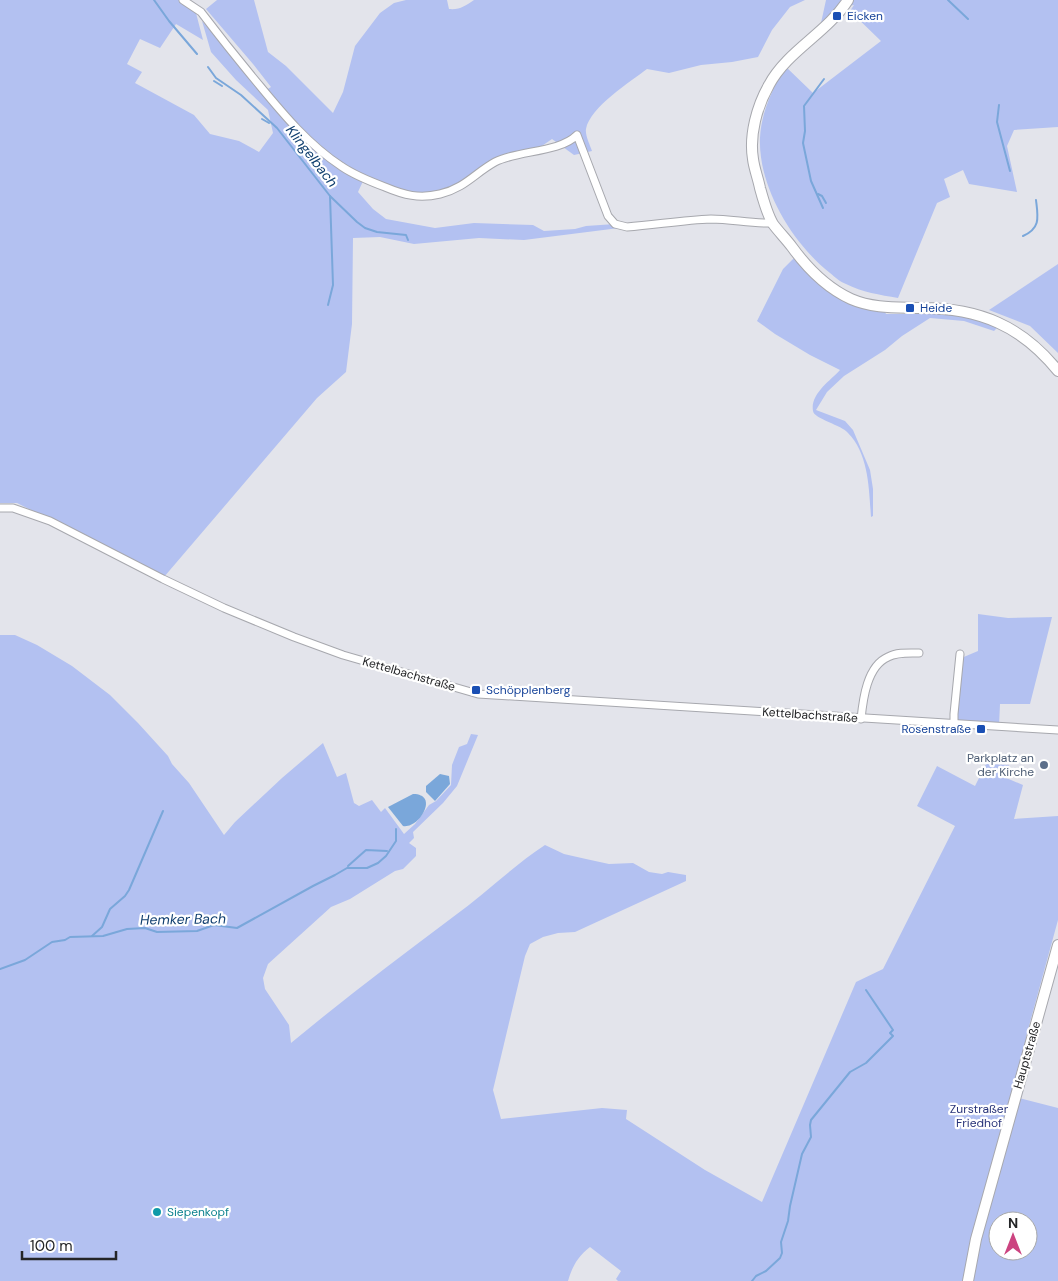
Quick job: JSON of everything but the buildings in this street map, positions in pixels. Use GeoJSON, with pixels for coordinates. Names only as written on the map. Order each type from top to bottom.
{"type":"FeatureCollection","features":[{"type":"Feature","properties":{"kind":"main road"},"geometry":{"type":"LineString","coordinates":[[848,0],[837,16],[776,73],[768,86],[757,114],[752,157],[762,197],[773,223],[814,274],[825,284],[851,299],[875,306],[951,309],[980,315],[1004,325],[1037,347],[1058,371]]}},
{"type":"Feature","properties":{"kind":"main road","name":"Hauptstraße"},"geometry":{"type":"LineString","coordinates":[[968,1281],[976,1239],[1058,945]]}},
{"type":"Feature","properties":{"kind":"street"},"geometry":{"type":"LineString","coordinates":[[183,0],[201,12],[286,118],[320,150],[340,166],[364,179],[402,194],[417,197],[440,194],[462,186],[496,162],[561,145],[571,141],[577,135],[608,216],[615,224],[627,227],[708,220],[773,223]]}},
{"type":"Feature","properties":{"kind":"street","name":"Kettelbachstraße"},"geometry":{"type":"LineString","coordinates":[[0,508],[13,508],[50,521],[163,579],[224,608],[294,637],[343,655],[478,694],[1058,730]]}},
{"type":"Feature","properties":{"kind":"street"},"geometry":{"type":"LineString","coordinates":[[861,719],[866,687],[878,663],[889,656],[919,653]]}},
{"type":"Feature","properties":{"kind":"street"},"geometry":{"type":"LineString","coordinates":[[954,724],[960,654]]}},
{"type":"Feature","properties":{"kind":"green space"},"geometry":{"type":"Polygon","coordinates":[[[0,0],[184,0],[196,13],[203,40],[176,24],[160,48],[140,39],[127,64],[142,72],[135,83],[194,115],[210,134],[239,141],[259,152],[273,133],[268,110],[236,80],[211,52],[202,21],[263,92],[271,87],[206,9],[217,0],[254,0],[268,52],[286,66],[333,113],[343,92],[355,46],[380,13],[394,3],[406,0],[447,0],[449,9],[456,9],[474,0],[805,0],[790,7],[772,30],[758,57],[701,65],[669,73],[647,69],[595,112],[586,129],[592,151],[574,155],[552,139],[536,150],[495,162],[462,187],[417,197],[364,179],[358,192],[373,209],[386,219],[435,228],[474,223],[533,225],[544,231],[615,224],[627,227],[524,240],[479,238],[414,244],[380,237],[353,238],[352,324],[346,372],[317,398],[164,577],[17,503],[0,503],[0,0]]]}},
{"type":"Feature","properties":{"kind":"green space"},"geometry":{"type":"Polygon","coordinates":[[[826,0],[1058,0],[1058,127],[1014,130],[1007,146],[1017,192],[969,184],[963,170],[944,179],[950,197],[937,203],[898,298],[852,287],[836,278],[816,261],[803,247],[780,213],[765,176],[761,157],[761,129],[768,101],[785,66],[813,93],[881,41],[850,11],[854,5],[842,7],[821,23],[826,0]]]}},
{"type":"Feature","properties":{"kind":"green space"},"geometry":{"type":"Polygon","coordinates":[[[794,258],[872,310],[885,312],[886,314],[921,312],[969,316],[998,327],[994,331],[964,321],[930,318],[844,376],[827,392],[816,410],[845,421],[853,430],[870,470],[873,489],[873,516],[871,517],[867,473],[860,451],[845,430],[818,417],[813,411],[813,405],[818,393],[840,370],[810,355],[757,321],[783,269],[794,258]]]}},
{"type":"Feature","properties":{"kind":"green space"},"geometry":{"type":"Polygon","coordinates":[[[1058,264],[1058,353],[1030,326],[989,310],[1058,264]]]}},
{"type":"Feature","properties":{"kind":"green space"},"geometry":{"type":"Polygon","coordinates":[[[978,614],[1008,618],[1052,617],[1030,704],[1000,704],[999,726],[954,724],[959,659],[978,651],[978,614]]]}},
{"type":"Feature","properties":{"kind":"green space","name":"Zurstraßer Friedhof"},"geometry":{"type":"Polygon","coordinates":[[[0,635],[15,635],[37,645],[72,666],[110,695],[168,756],[172,764],[189,783],[224,835],[235,822],[282,778],[323,743],[337,777],[346,773],[354,803],[359,806],[372,800],[381,812],[385,808],[404,834],[415,824],[429,805],[436,801],[451,785],[452,765],[459,747],[467,744],[471,734],[478,735],[457,786],[443,803],[413,832],[414,838],[409,843],[416,848],[416,856],[403,869],[395,871],[350,899],[331,907],[268,964],[263,978],[265,989],[289,1025],[291,1043],[545,845],[564,854],[609,864],[633,863],[649,872],[662,874],[668,872],[686,875],[686,881],[575,932],[558,933],[543,937],[530,944],[525,956],[493,1090],[501,1119],[602,1108],[627,1110],[626,1119],[705,1170],[762,1202],[856,982],[883,969],[955,826],[917,806],[937,766],[975,786],[986,764],[1009,765],[1004,777],[1023,785],[1014,819],[1058,816],[1058,920],[1026,1037],[1028,1049],[1019,1098],[1058,1108],[1058,1281],[618,1281],[616,1279],[621,1271],[590,1247],[576,1262],[568,1281],[0,1281],[0,635]]]}},
{"type":"Feature","properties":{"kind":"shaded area"},"geometry":{"type":"Polygon","coordinates":[[[440,774],[449,776],[450,784],[435,801],[426,792],[426,786],[440,774]]]}},
{"type":"Feature","properties":{"kind":"shaded area"},"geometry":{"type":"Polygon","coordinates":[[[413,794],[421,795],[425,799],[426,805],[424,811],[415,822],[403,826],[388,807],[413,794]]]}},
{"type":"Feature","properties":{"kind":"waterway","name":"Klingelbach"},"geometry":{"type":"LineString","coordinates":[[154,0],[197,54]]}},
{"type":"Feature","properties":{"kind":"waterway"},"geometry":{"type":"LineString","coordinates":[[948,0],[968,19]]}},
{"type":"Feature","properties":{"kind":"waterway","name":"Klingelbach"},"geometry":{"type":"LineString","coordinates":[[208,67],[216,78],[241,95],[277,128],[330,196],[357,222],[365,228],[377,232],[406,235],[408,240]]}},
{"type":"Feature","properties":{"kind":"waterway"},"geometry":{"type":"LineString","coordinates":[[823,208],[811,181],[803,143],[805,131],[804,106],[824,79]]}},
{"type":"Feature","properties":{"kind":"waterway","name":"Klingelbach"},"geometry":{"type":"LineString","coordinates":[[214,81],[222,86]]}},
{"type":"Feature","properties":{"kind":"waterway"},"geometry":{"type":"LineString","coordinates":[[999,105],[997,122],[1010,171]]}},
{"type":"Feature","properties":{"kind":"waterway","name":"Klingelbach"},"geometry":{"type":"LineString","coordinates":[[262,119],[269,123]]}},
{"type":"Feature","properties":{"kind":"waterway"},"geometry":{"type":"LineString","coordinates":[[818,194],[822,196],[826,203]]}},
{"type":"Feature","properties":{"kind":"waterway"},"geometry":{"type":"LineString","coordinates":[[328,305],[333,285],[330,196]]}},
{"type":"Feature","properties":{"kind":"waterway"},"geometry":{"type":"LineString","coordinates":[[1023,236],[1036,226],[1038,217],[1036,200]]}},
{"type":"Feature","properties":{"kind":"waterway"},"geometry":{"type":"LineString","coordinates":[[92,936],[102,927],[110,909],[129,890],[163,811]]}},
{"type":"Feature","properties":{"kind":"waterway","name":"Hemker Bach"},"geometry":{"type":"LineString","coordinates":[[0,969],[25,960],[52,942],[65,940],[70,937],[103,936],[127,929],[145,928],[157,932],[197,931],[214,925],[237,928],[347,868],[367,868],[378,863],[386,856],[396,841],[396,829]]}},
{"type":"Feature","properties":{"kind":"waterway"},"geometry":{"type":"LineString","coordinates":[[348,866],[366,850],[387,851]]}},
{"type":"Feature","properties":{"kind":"waterway"},"geometry":{"type":"LineString","coordinates":[[752,1281],[780,1258],[782,1253],[781,1242],[788,1221],[802,1154],[811,1137],[811,1120],[850,1072],[866,1063],[893,1036],[890,1033],[893,1030],[866,990]]}},
{"type":"Feature","properties":{"kind":"place","name":"Eicken"},"geometry":{"type":"Point","coordinates":[837,16]}},
{"type":"Feature","properties":{"kind":"place","name":"Heide"},"geometry":{"type":"Point","coordinates":[910,308]}},
{"type":"Feature","properties":{"kind":"place","name":"Schöpplenberg"},"geometry":{"type":"Point","coordinates":[476,690]}},
{"type":"Feature","properties":{"kind":"place","name":"Rosenstraße"},"geometry":{"type":"Point","coordinates":[981,729]}},
{"type":"Feature","properties":{"kind":"place","name":"Parkplatz an der Kirche"},"geometry":{"type":"Point","coordinates":[1044,765]}},
{"type":"Feature","properties":{"kind":"place","name":"Siepenkopf"},"geometry":{"type":"Point","coordinates":[157,1212]}}]}
